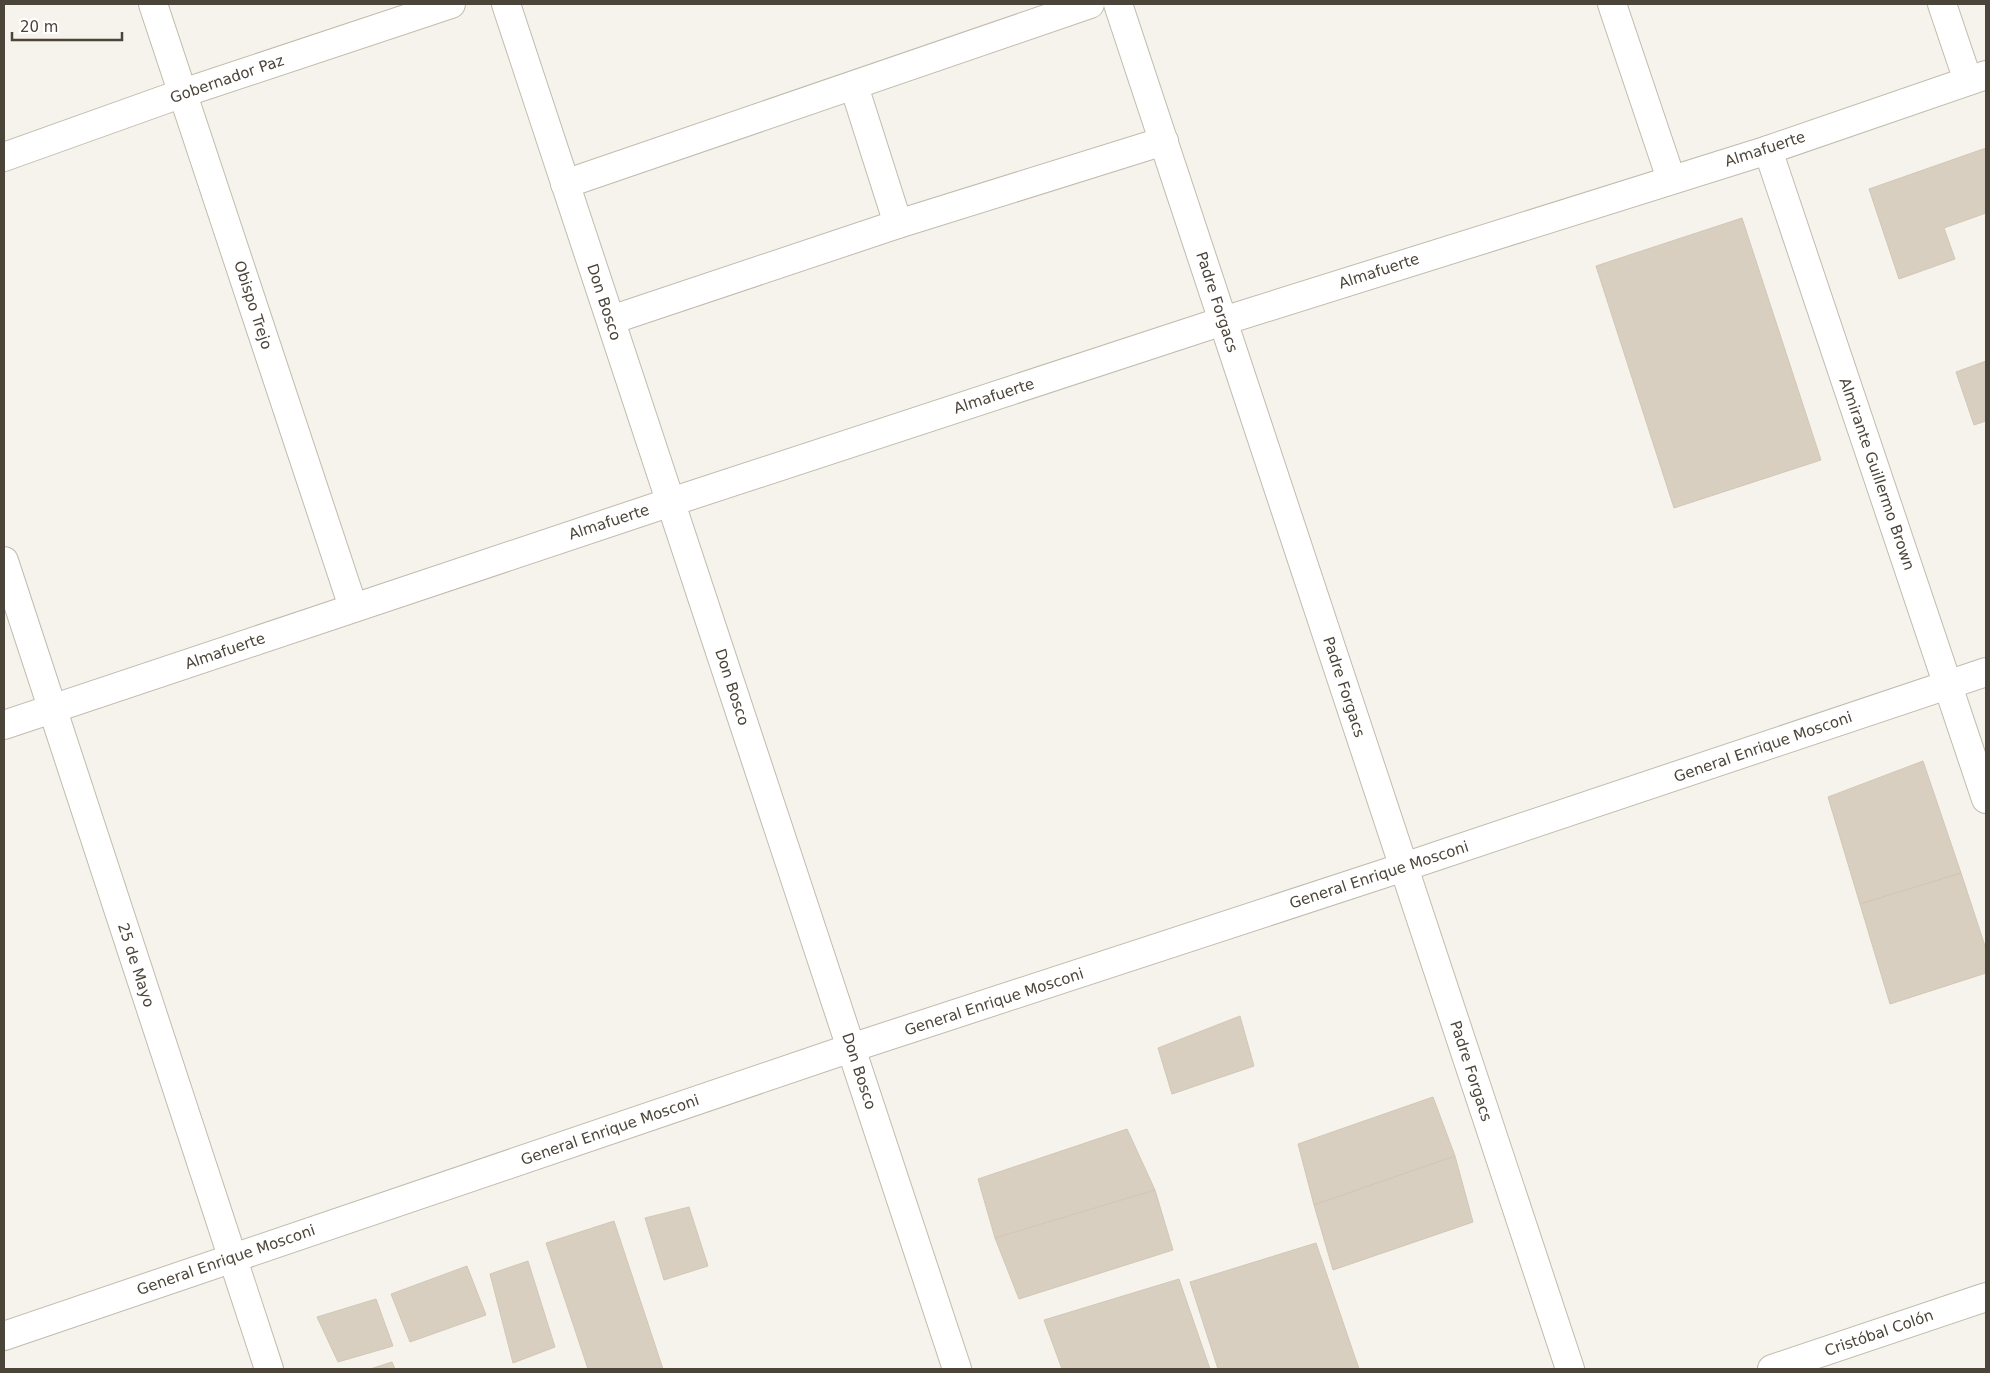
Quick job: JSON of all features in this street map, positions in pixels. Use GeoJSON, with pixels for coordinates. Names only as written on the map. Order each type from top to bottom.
{"type":"FeatureCollection","features":[{"type":"Feature","properties":{"kind":"street","name":"Obispo Trejo"},"geometry":{"type":"LineString","coordinates":[[153,4],[353,607]]}},
{"type":"Feature","properties":{"kind":"street","name":"Gobernador Paz"},"geometry":{"type":"LineString","coordinates":[[4,157],[183,93],[451,4]]}},
{"type":"Feature","properties":{"kind":"street","name":"Don Bosco"},"geometry":{"type":"LineString","coordinates":[[506,4],[957,1369]]}},
{"type":"Feature","properties":{"kind":"street"},"geometry":{"type":"LineString","coordinates":[[565,184],[1090,4]]}},
{"type":"Feature","properties":{"kind":"street","name":"Padre Forgacs"},"geometry":{"type":"LineString","coordinates":[[1118,4],[1570,1369]]}},
{"type":"Feature","properties":{"kind":"street"},"geometry":{"type":"LineString","coordinates":[[1612,4],[1671,179]]}},
{"type":"Feature","properties":{"kind":"street"},"geometry":{"type":"LineString","coordinates":[[1942,4],[1977,78]]}},
{"type":"Feature","properties":{"kind":"street","name":"Almafuerte"},"geometry":{"type":"LineString","coordinates":[[4,725],[670,502],[1223,321],[1768,150],[1977,78]]}},
{"type":"Feature","properties":{"kind":"street"},"geometry":{"type":"LineString","coordinates":[[854,86],[898,224]]}},
{"type":"Feature","properties":{"kind":"street"},"geometry":{"type":"LineString","coordinates":[[610,320],[898,224],[1164,141]]}},
{"type":"Feature","properties":{"kind":"street","name":"Almirante Guillermo Brown"},"geometry":{"type":"LineString","coordinates":[[1768,150],[1986,799]]}},
{"type":"Feature","properties":{"kind":"street","name":"25 de Mayo"},"geometry":{"type":"LineString","coordinates":[[4,561],[269,1369]]}},
{"type":"Feature","properties":{"kind":"street","name":"General Enrique Mosconi"},"geometry":{"type":"LineString","coordinates":[[4,1336],[851,1048],[1404,867],[1986,672]]}},
{"type":"Feature","properties":{"kind":"street","name":"Cristóbal Colón"},"geometry":{"type":"LineString","coordinates":[[1772,1369],[1986,1297]]}},
{"type":"Feature","properties":{"kind":"building"},"geometry":{"type":"Polygon","coordinates":[[[1986,148],[1986,213],[1944,228],[1955,259],[1899,279],[1869,189],[1986,148]]]}},
{"type":"Feature","properties":{"kind":"building"},"geometry":{"type":"Polygon","coordinates":[[[1742,218],[1821,460],[1674,508],[1596,266],[1742,218]]]}},
{"type":"Feature","properties":{"kind":"building"},"geometry":{"type":"Polygon","coordinates":[[[1986,361],[1986,421],[1974,425],[1956,372],[1986,361]]]}},
{"type":"Feature","properties":{"kind":"building"},"geometry":{"type":"Polygon","coordinates":[[[1923,761],[1961,873],[1860,904],[1828,797],[1923,761]]]}},
{"type":"Feature","properties":{"kind":"building"},"geometry":{"type":"Polygon","coordinates":[[[1961,873],[1986,949],[1986,973],[1890,1004],[1860,904],[1961,873]]]}},
{"type":"Feature","properties":{"kind":"building"},"geometry":{"type":"Polygon","coordinates":[[[1240,1016],[1254,1066],[1172,1094],[1158,1048],[1240,1016]]]}},
{"type":"Feature","properties":{"kind":"building"},"geometry":{"type":"Polygon","coordinates":[[[1433,1097],[1455,1156],[1314,1205],[1298,1144],[1433,1097]]]}},
{"type":"Feature","properties":{"kind":"building"},"geometry":{"type":"Polygon","coordinates":[[[1127,1129],[1155,1190],[995,1238],[978,1179],[1127,1129]]]}},
{"type":"Feature","properties":{"kind":"building"},"geometry":{"type":"Polygon","coordinates":[[[1455,1156],[1473,1222],[1333,1270],[1314,1205],[1455,1156]]]}},
{"type":"Feature","properties":{"kind":"building"},"geometry":{"type":"Polygon","coordinates":[[[1155,1190],[1173,1250],[1019,1299],[995,1238],[1155,1190]]]}},
{"type":"Feature","properties":{"kind":"building"},"geometry":{"type":"Polygon","coordinates":[[[689,1207],[708,1266],[664,1280],[645,1218],[689,1207]]]}},
{"type":"Feature","properties":{"kind":"building"},"geometry":{"type":"Polygon","coordinates":[[[614,1221],[663,1369],[588,1369],[546,1243],[614,1221]]]}},
{"type":"Feature","properties":{"kind":"building"},"geometry":{"type":"Polygon","coordinates":[[[1316,1243],[1359,1369],[1218,1369],[1190,1282],[1316,1243]]]}},
{"type":"Feature","properties":{"kind":"building"},"geometry":{"type":"Polygon","coordinates":[[[528,1261],[555,1347],[513,1363],[490,1274],[528,1261]]]}},
{"type":"Feature","properties":{"kind":"building"},"geometry":{"type":"Polygon","coordinates":[[[467,1266],[486,1315],[410,1342],[391,1294],[467,1266]]]}},
{"type":"Feature","properties":{"kind":"building"},"geometry":{"type":"Polygon","coordinates":[[[1179,1279],[1210,1369],[1062,1369],[1044,1320],[1179,1279]]]}},
{"type":"Feature","properties":{"kind":"building"},"geometry":{"type":"Polygon","coordinates":[[[376,1299],[393,1346],[338,1362],[317,1317],[376,1299]]]}},
{"type":"Feature","properties":{"kind":"building"},"geometry":{"type":"Polygon","coordinates":[[[392,1362],[395,1369],[370,1369],[392,1362]]]}}]}
